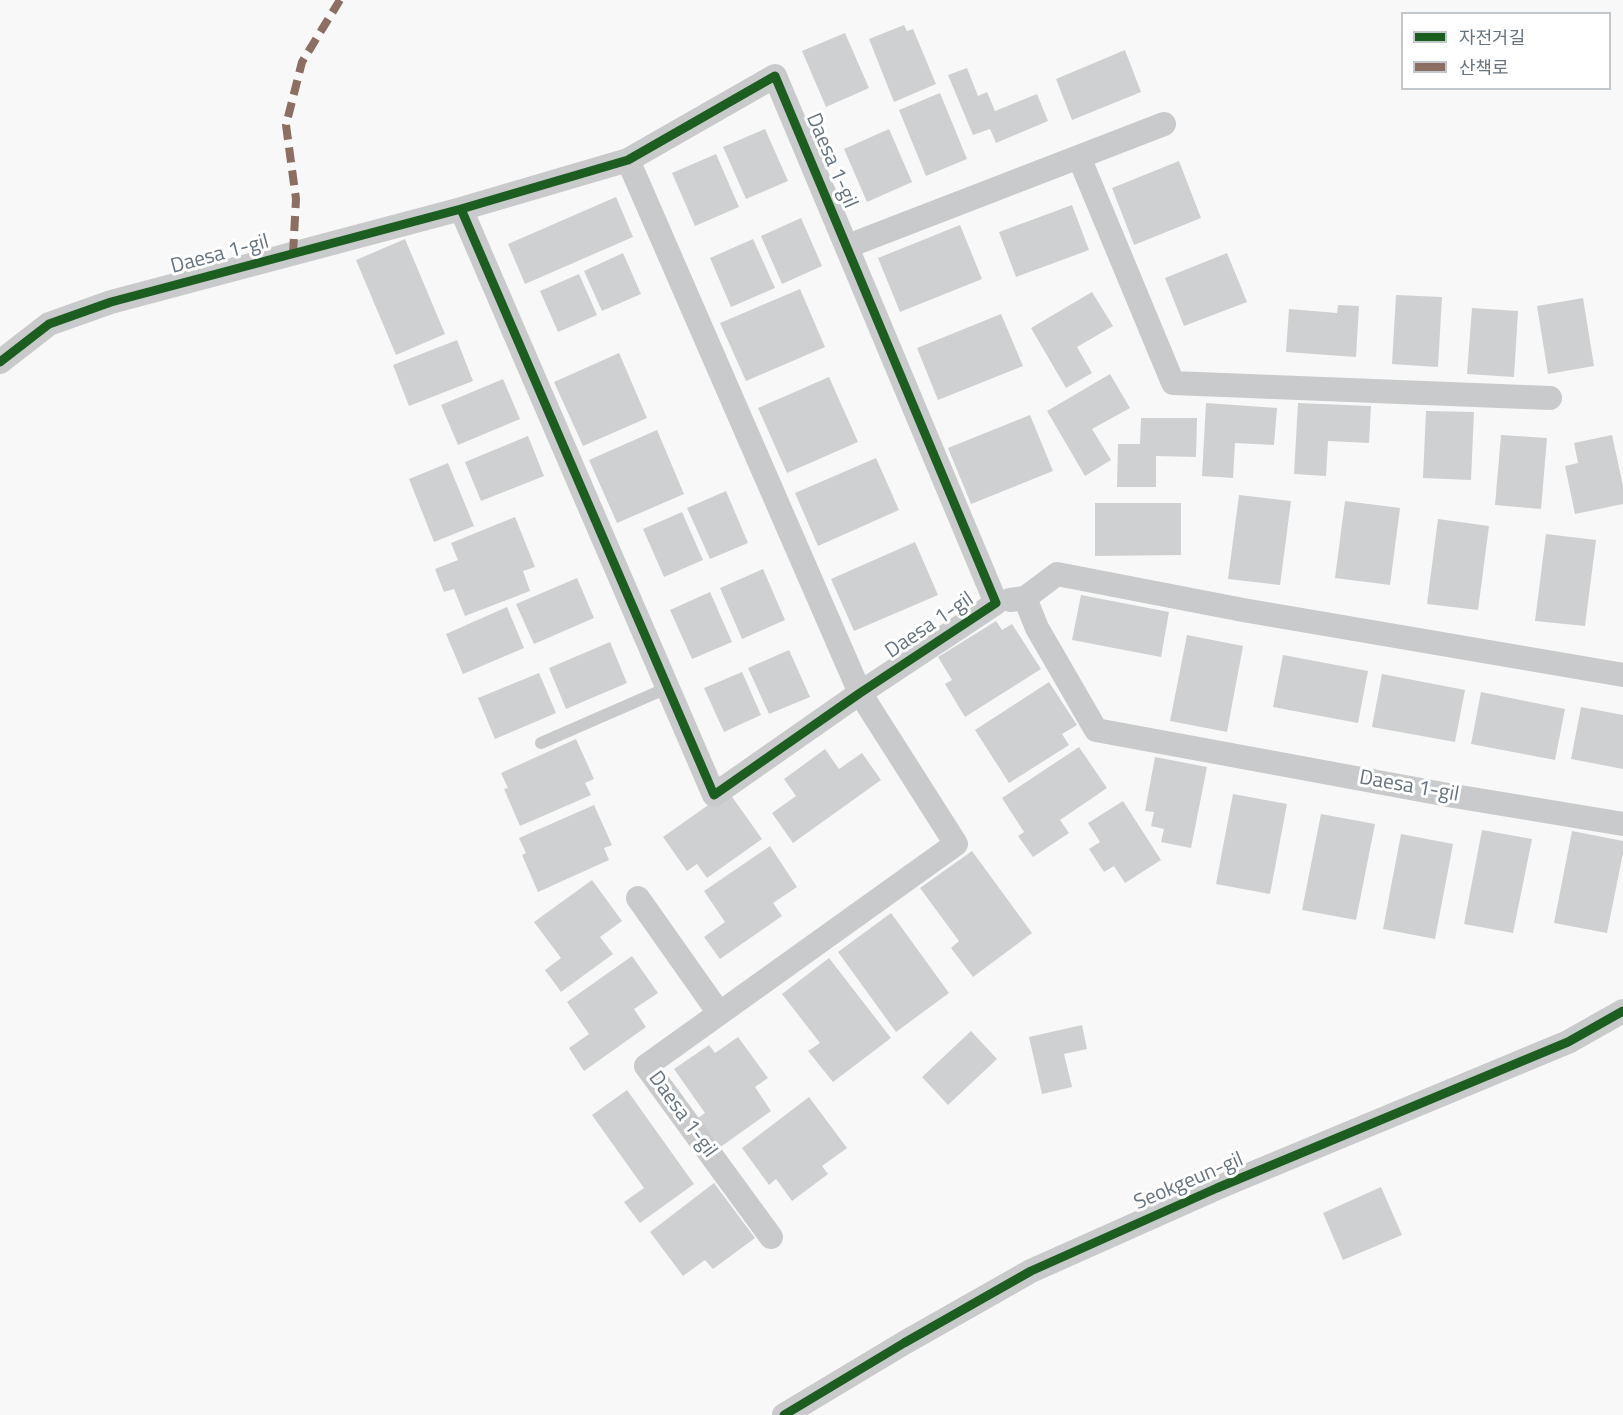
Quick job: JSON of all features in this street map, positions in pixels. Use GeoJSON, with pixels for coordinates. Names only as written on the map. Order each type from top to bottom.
{"type":"FeatureCollection","features":[{"type":"Feature","properties":{"kind":"street","name":"Daesa 1-gil"},"geometry":{"type":"LineString","coordinates":[[0,362],[49,324],[111,302],[461,209],[628,160],[775,76],[996,603]]}},
{"type":"Feature","properties":{"kind":"street"},"geometry":{"type":"LineString","coordinates":[[848,246],[1164,124]]}},
{"type":"Feature","properties":{"kind":"street"},"geometry":{"type":"LineString","coordinates":[[1079,157],[1173,383],[1550,398]]}},
{"type":"Feature","properties":{"kind":"street","name":"Daesa 1-gil"},"geometry":{"type":"LineString","coordinates":[[628,160],[860,693],[956,844],[646,1066],[771,1237]]}},
{"type":"Feature","properties":{"kind":"street","name":"Daesa 1-gil"},"geometry":{"type":"LineString","coordinates":[[461,209],[714,795],[860,693],[996,603],[1025,598],[1057,574],[1243,610],[1623,675]]}},
{"type":"Feature","properties":{"kind":"street","name":"Daesa 1-gil"},"geometry":{"type":"LineString","coordinates":[[1025,598],[1037,628],[1096,730],[1623,824]]}},
{"type":"Feature","properties":{"kind":"street"},"geometry":{"type":"LineString","coordinates":[[638,898],[719,1013]]}},
{"type":"Feature","properties":{"kind":"street","name":"Seokgeun-gil"},"geometry":{"type":"LineString","coordinates":[[784,1415],[1031,1271],[1217,1188],[1568,1042],[1623,1011]]}},
{"type":"Feature","properties":{"kind":"lane"},"geometry":{"type":"LineString","coordinates":[[541,743],[668,688]]}},
{"type":"Feature","properties":{"kind":"building"},"geometry":{"type":"Polygon","coordinates":[[[904,25],[907,31],[913,29],[936,84],[894,102],[869,39],[904,25]]]}},
{"type":"Feature","properties":{"kind":"building"},"geometry":{"type":"Polygon","coordinates":[[[845,33],[869,88],[826,107],[802,51],[845,33]]]}},
{"type":"Feature","properties":{"kind":"building"},"geometry":{"type":"Polygon","coordinates":[[[1125,50],[1141,92],[1072,120],[1056,79],[1125,50]]]}},
{"type":"Feature","properties":{"kind":"building"},"geometry":{"type":"Polygon","coordinates":[[[967,68],[978,96],[987,92],[995,111],[1037,94],[1048,121],[996,143],[990,129],[973,135],[948,75],[967,68]]]}},
{"type":"Feature","properties":{"kind":"building"},"geometry":{"type":"Polygon","coordinates":[[[940,93],[967,159],[926,176],[899,110],[940,93]]]}},
{"type":"Feature","properties":{"kind":"building"},"geometry":{"type":"Polygon","coordinates":[[[765,129],[788,181],[746,199],[723,147],[765,129]]]}},
{"type":"Feature","properties":{"kind":"building"},"geometry":{"type":"Polygon","coordinates":[[[889,129],[912,182],[867,202],[844,149],[889,129]]]}},
{"type":"Feature","properties":{"kind":"building"},"geometry":{"type":"Polygon","coordinates":[[[716,154],[739,207],[695,226],[672,173],[716,154]]]}},
{"type":"Feature","properties":{"kind":"building"},"geometry":{"type":"Polygon","coordinates":[[[1179,161],[1201,218],[1134,245],[1112,188],[1179,161]]]}},
{"type":"Feature","properties":{"kind":"building"},"geometry":{"type":"Polygon","coordinates":[[[616,197],[633,237],[525,284],[508,244],[616,197]]]}},
{"type":"Feature","properties":{"kind":"building"},"geometry":{"type":"Polygon","coordinates":[[[1072,205],[1089,250],[1016,277],[999,232],[1072,205]]]}},
{"type":"Feature","properties":{"kind":"building"},"geometry":{"type":"Polygon","coordinates":[[[801,218],[822,266],[782,284],[761,236],[801,218]]]}},
{"type":"Feature","properties":{"kind":"building"},"geometry":{"type":"Polygon","coordinates":[[[960,225],[982,279],[900,312],[878,258],[960,225]]]}},
{"type":"Feature","properties":{"kind":"building"},"geometry":{"type":"Polygon","coordinates":[[[405,239],[445,334],[396,355],[356,260],[405,239]]]}},
{"type":"Feature","properties":{"kind":"building"},"geometry":{"type":"Polygon","coordinates":[[[753,239],[775,288],[731,307],[710,258],[753,239]]]}},
{"type":"Feature","properties":{"kind":"building"},"geometry":{"type":"Polygon","coordinates":[[[623,253],[641,294],[602,311],[584,271],[623,253]]]}},
{"type":"Feature","properties":{"kind":"building"},"geometry":{"type":"Polygon","coordinates":[[[1227,253],[1247,302],[1184,326],[1165,278],[1227,253]]]}},
{"type":"Feature","properties":{"kind":"building"},"geometry":{"type":"Polygon","coordinates":[[[579,274],[597,315],[558,332],[540,291],[579,274]]]}},
{"type":"Feature","properties":{"kind":"building"},"geometry":{"type":"Polygon","coordinates":[[[800,289],[825,347],[746,381],[720,323],[800,289]]]}},
{"type":"Feature","properties":{"kind":"building"},"geometry":{"type":"Polygon","coordinates":[[[1092,292],[1113,326],[1077,347],[1092,373],[1066,388],[1031,328],[1092,292]]]}},
{"type":"Feature","properties":{"kind":"building"},"geometry":{"type":"Polygon","coordinates":[[[1396,295],[1442,297],[1438,367],[1392,364],[1396,295]]]}},
{"type":"Feature","properties":{"kind":"building"},"geometry":{"type":"Polygon","coordinates":[[[1583,298],[1594,366],[1548,374],[1537,306],[1583,298]]]}},
{"type":"Feature","properties":{"kind":"building"},"geometry":{"type":"Polygon","coordinates":[[[1338,305],[1359,306],[1356,357],[1286,352],[1289,309],[1337,313],[1338,305]]]}},
{"type":"Feature","properties":{"kind":"building"},"geometry":{"type":"Polygon","coordinates":[[[1472,308],[1518,311],[1514,377],[1467,374],[1472,308]]]}},
{"type":"Feature","properties":{"kind":"building"},"geometry":{"type":"Polygon","coordinates":[[[1001,314],[1023,366],[938,400],[917,348],[1001,314]]]}},
{"type":"Feature","properties":{"kind":"building"},"geometry":{"type":"Polygon","coordinates":[[[457,340],[473,381],[409,406],[393,365],[457,340]]]}},
{"type":"Feature","properties":{"kind":"building"},"geometry":{"type":"Polygon","coordinates":[[[619,353],[647,418],[583,446],[554,382],[619,353]]]}},
{"type":"Feature","properties":{"kind":"building"},"geometry":{"type":"Polygon","coordinates":[[[1110,374],[1130,408],[1092,429],[1111,460],[1085,476],[1047,411],[1110,374]]]}},
{"type":"Feature","properties":{"kind":"building"},"geometry":{"type":"Polygon","coordinates":[[[829,377],[858,442],[787,473],[758,408],[829,377]]]}},
{"type":"Feature","properties":{"kind":"building"},"geometry":{"type":"Polygon","coordinates":[[[503,379],[520,419],[458,445],[441,405],[503,379]]]}},
{"type":"Feature","properties":{"kind":"building"},"geometry":{"type":"Polygon","coordinates":[[[1206,403],[1277,408],[1274,445],[1235,443],[1233,478],[1202,476],[1206,403]]]}},
{"type":"Feature","properties":{"kind":"building"},"geometry":{"type":"Polygon","coordinates":[[[1298,403],[1371,406],[1369,443],[1328,441],[1326,476],[1294,474],[1298,403]]]}},
{"type":"Feature","properties":{"kind":"building"},"geometry":{"type":"Polygon","coordinates":[[[1426,411],[1474,412],[1471,480],[1423,478],[1426,411]]]}},
{"type":"Feature","properties":{"kind":"building"},"geometry":{"type":"Polygon","coordinates":[[[1030,415],[1053,471],[971,504],[948,448],[1030,415]]]}},
{"type":"Feature","properties":{"kind":"building"},"geometry":{"type":"Polygon","coordinates":[[[1141,418],[1197,418],[1196,457],[1156,456],[1156,487],[1117,487],[1118,444],[1140,444],[1141,418]]]}},
{"type":"Feature","properties":{"kind":"building"},"geometry":{"type":"Polygon","coordinates":[[[657,430],[684,494],[617,523],[589,460],[657,430]]]}},
{"type":"Feature","properties":{"kind":"building"},"geometry":{"type":"Polygon","coordinates":[[[1501,435],[1547,438],[1541,509],[1495,505],[1501,435]]]}},
{"type":"Feature","properties":{"kind":"building"},"geometry":{"type":"Polygon","coordinates":[[[1612,435],[1623,486],[1623,504],[1575,514],[1565,466],[1578,463],[1574,443],[1612,435]]]}},
{"type":"Feature","properties":{"kind":"building"},"geometry":{"type":"Polygon","coordinates":[[[528,436],[544,476],[481,501],[465,462],[528,436]]]}},
{"type":"Feature","properties":{"kind":"building"},"geometry":{"type":"Polygon","coordinates":[[[876,458],[899,510],[818,546],[795,493],[876,458]]]}},
{"type":"Feature","properties":{"kind":"building"},"geometry":{"type":"Polygon","coordinates":[[[448,463],[474,526],[434,542],[409,479],[448,463]]]}},
{"type":"Feature","properties":{"kind":"building"},"geometry":{"type":"Polygon","coordinates":[[[726,491],[748,543],[710,559],[687,508],[726,491]]]}},
{"type":"Feature","properties":{"kind":"building"},"geometry":{"type":"Polygon","coordinates":[[[1239,495],[1291,501],[1280,585],[1228,579],[1239,495]]]}},
{"type":"Feature","properties":{"kind":"building"},"geometry":{"type":"Polygon","coordinates":[[[1345,501],[1400,508],[1390,585],[1335,578],[1345,501]]]}},
{"type":"Feature","properties":{"kind":"building"},"geometry":{"type":"Polygon","coordinates":[[[1095,503],[1181,503],[1181,555],[1095,556],[1095,503]]]}},
{"type":"Feature","properties":{"kind":"building"},"geometry":{"type":"Polygon","coordinates":[[[682,512],[703,560],[664,577],[643,529],[682,512]]]}},
{"type":"Feature","properties":{"kind":"building"},"geometry":{"type":"Polygon","coordinates":[[[515,517],[535,567],[523,571],[530,591],[465,616],[454,589],[444,592],[435,569],[458,560],[451,543],[515,517]]]}},
{"type":"Feature","properties":{"kind":"building"},"geometry":{"type":"Polygon","coordinates":[[[1438,519],[1489,526],[1478,610],[1427,604],[1438,519]]]}},
{"type":"Feature","properties":{"kind":"building"},"geometry":{"type":"Polygon","coordinates":[[[1546,534],[1596,540],[1585,626],[1535,621],[1546,534]]]}},
{"type":"Feature","properties":{"kind":"building"},"geometry":{"type":"Polygon","coordinates":[[[915,542],[938,595],[854,631],[831,579],[915,542]]]}},
{"type":"Feature","properties":{"kind":"building"},"geometry":{"type":"Polygon","coordinates":[[[763,569],[785,620],[742,639],[720,588],[763,569]]]}},
{"type":"Feature","properties":{"kind":"building"},"geometry":{"type":"Polygon","coordinates":[[[577,578],[594,618],[534,644],[516,604],[577,578]]]}},
{"type":"Feature","properties":{"kind":"building"},"geometry":{"type":"Polygon","coordinates":[[[710,592],[732,642],[692,659],[670,610],[710,592]]]}},
{"type":"Feature","properties":{"kind":"building"},"geometry":{"type":"Polygon","coordinates":[[[1081,595],[1169,612],[1161,657],[1072,640],[1081,595]]]}},
{"type":"Feature","properties":{"kind":"building"},"geometry":{"type":"Polygon","coordinates":[[[507,607],[524,648],[463,674],[446,634],[507,607]]]}},
{"type":"Feature","properties":{"kind":"building"},"geometry":{"type":"Polygon","coordinates":[[[996,621],[1002,630],[1012,624],[1041,669],[965,717],[945,684],[952,680],[938,657],[996,621]]]}},
{"type":"Feature","properties":{"kind":"building"},"geometry":{"type":"Polygon","coordinates":[[[1187,635],[1243,646],[1227,732],[1170,721],[1187,635]]]}},
{"type":"Feature","properties":{"kind":"building"},"geometry":{"type":"Polygon","coordinates":[[[610,642],[627,683],[566,709],[549,668],[610,642]]]}},
{"type":"Feature","properties":{"kind":"building"},"geometry":{"type":"Polygon","coordinates":[[[789,650],[810,697],[769,714],[748,668],[789,650]]]}},
{"type":"Feature","properties":{"kind":"building"},"geometry":{"type":"Polygon","coordinates":[[[1283,655],[1368,671],[1358,723],[1273,707],[1283,655]]]}},
{"type":"Feature","properties":{"kind":"building"},"geometry":{"type":"Polygon","coordinates":[[[742,672],[761,715],[724,732],[704,688],[742,672]]]}},
{"type":"Feature","properties":{"kind":"building"},"geometry":{"type":"Polygon","coordinates":[[[539,673],[556,713],[495,739],[478,698],[539,673]]]}},
{"type":"Feature","properties":{"kind":"building"},"geometry":{"type":"Polygon","coordinates":[[[1382,674],[1465,690],[1455,742],[1372,727],[1382,674]]]}},
{"type":"Feature","properties":{"kind":"building"},"geometry":{"type":"Polygon","coordinates":[[[1049,682],[1077,725],[1062,734],[1069,745],[1009,783],[975,730],[1049,682]]]}},
{"type":"Feature","properties":{"kind":"building"},"geometry":{"type":"Polygon","coordinates":[[[1481,692],[1565,709],[1555,760],[1471,744],[1481,692]]]}},
{"type":"Feature","properties":{"kind":"building"},"geometry":{"type":"Polygon","coordinates":[[[1581,707],[1623,715],[1623,769],[1571,759],[1581,707]]]}},
{"type":"Feature","properties":{"kind":"building"},"geometry":{"type":"Polygon","coordinates":[[[576,739],[594,779],[585,783],[591,795],[520,826],[504,789],[508,788],[501,773],[576,739]]]}},
{"type":"Feature","properties":{"kind":"building"},"geometry":{"type":"Polygon","coordinates":[[[1079,747],[1107,788],[1060,820],[1069,833],[1033,857],[1018,836],[1024,832],[1002,798],[1079,747]]]}},
{"type":"Feature","properties":{"kind":"building"},"geometry":{"type":"Polygon","coordinates":[[[825,749],[839,769],[862,753],[881,780],[793,843],[772,813],[796,796],[784,779],[825,749]]]}},
{"type":"Feature","properties":{"kind":"building"},"geometry":{"type":"Polygon","coordinates":[[[1155,757],[1207,767],[1191,848],[1161,842],[1164,829],[1151,826],[1154,812],[1145,811],[1155,757]]]}},
{"type":"Feature","properties":{"kind":"building"},"geometry":{"type":"Polygon","coordinates":[[[728,791],[762,839],[707,878],[697,864],[687,871],[663,837],[728,791]]]}},
{"type":"Feature","properties":{"kind":"building"},"geometry":{"type":"Polygon","coordinates":[[[1233,794],[1287,804],[1270,894],[1216,884],[1233,794]]]}},
{"type":"Feature","properties":{"kind":"building"},"geometry":{"type":"Polygon","coordinates":[[[1123,801],[1161,860],[1125,883],[1114,866],[1104,872],[1089,849],[1100,842],[1088,823],[1123,801]]]}},
{"type":"Feature","properties":{"kind":"building"},"geometry":{"type":"Polygon","coordinates":[[[594,805],[612,845],[604,848],[609,860],[538,892],[522,855],[526,853],[519,838],[594,805]]]}},
{"type":"Feature","properties":{"kind":"building"},"geometry":{"type":"Polygon","coordinates":[[[1321,814],[1375,824],[1356,920],[1302,910],[1321,814]]]}},
{"type":"Feature","properties":{"kind":"building"},"geometry":{"type":"Polygon","coordinates":[[[1482,830],[1532,839],[1513,933],[1464,924],[1482,830]]]}},
{"type":"Feature","properties":{"kind":"building"},"geometry":{"type":"Polygon","coordinates":[[[1572,831],[1623,841],[1623,853],[1607,933],[1554,923],[1572,831]]]}},
{"type":"Feature","properties":{"kind":"building"},"geometry":{"type":"Polygon","coordinates":[[[1401,834],[1453,844],[1435,939],[1383,929],[1401,834]]]}},
{"type":"Feature","properties":{"kind":"building"},"geometry":{"type":"Polygon","coordinates":[[[770,846],[797,887],[773,903],[782,916],[720,959],[704,937],[725,922],[704,891],[770,846]]]}},
{"type":"Feature","properties":{"kind":"building"},"geometry":{"type":"Polygon","coordinates":[[[972,851],[1032,933],[973,977],[951,948],[959,941],[920,888],[972,851]]]}},
{"type":"Feature","properties":{"kind":"building"},"geometry":{"type":"Polygon","coordinates":[[[592,880],[622,921],[600,937],[613,954],[561,992],[545,970],[561,958],[534,922],[592,880]]]}},
{"type":"Feature","properties":{"kind":"building"},"geometry":{"type":"Polygon","coordinates":[[[891,913],[949,993],[896,1032],[838,952],[891,913]]]}},
{"type":"Feature","properties":{"kind":"building"},"geometry":{"type":"Polygon","coordinates":[[[632,956],[658,993],[634,1009],[646,1027],[584,1071],[569,1048],[589,1034],[567,1002],[632,956]]]}},
{"type":"Feature","properties":{"kind":"building"},"geometry":{"type":"Polygon","coordinates":[[[829,958],[891,1038],[833,1082],[808,1051],[820,1043],[782,994],[829,958]]]}},
{"type":"Feature","properties":{"kind":"building"},"geometry":{"type":"Polygon","coordinates":[[[1082,1025],[1087,1049],[1064,1054],[1072,1087],[1042,1094],[1029,1037],[1082,1025]]]}},
{"type":"Feature","properties":{"kind":"building"},"geometry":{"type":"Polygon","coordinates":[[[971,1031],[997,1059],[948,1105],[922,1077],[971,1031]]]}},
{"type":"Feature","properties":{"kind":"building"},"geometry":{"type":"Polygon","coordinates":[[[738,1037],[768,1078],[755,1087],[771,1111],[719,1148],[698,1118],[705,1113],[674,1069],[709,1045],[715,1053],[738,1037]]]}},
{"type":"Feature","properties":{"kind":"building"},"geometry":{"type":"Polygon","coordinates":[[[627,1090],[694,1184],[640,1223],[624,1202],[644,1188],[592,1115],[627,1090]]]}},
{"type":"Feature","properties":{"kind":"building"},"geometry":{"type":"Polygon","coordinates":[[[809,1097],[847,1148],[822,1166],[828,1174],[792,1201],[776,1179],[769,1185],[742,1148],[809,1097]]]}},
{"type":"Feature","properties":{"kind":"building"},"geometry":{"type":"Polygon","coordinates":[[[714,1183],[755,1238],[713,1269],[705,1260],[683,1276],[650,1232],[714,1183]]]}},
{"type":"Feature","properties":{"kind":"building"},"geometry":{"type":"Polygon","coordinates":[[[1381,1187],[1402,1235],[1343,1260],[1323,1213],[1381,1187]]]}},
{"type":"Feature","properties":{"kind":"marked path"},"geometry":{"type":"LineString","coordinates":[[293,254],[296,199],[286,125],[302,62],[340,0]]}},
{"type":"Feature","properties":{"kind":"cycle path"},"geometry":{"type":"LineString","coordinates":[[0,362],[49,324],[111,302],[461,209],[628,160],[775,76],[996,603],[860,693],[714,795],[461,209]]}},
{"type":"Feature","properties":{"kind":"cycle path"},"geometry":{"type":"LineString","coordinates":[[784,1415],[1031,1271],[1217,1188],[1568,1042],[1623,1011]]}}]}
